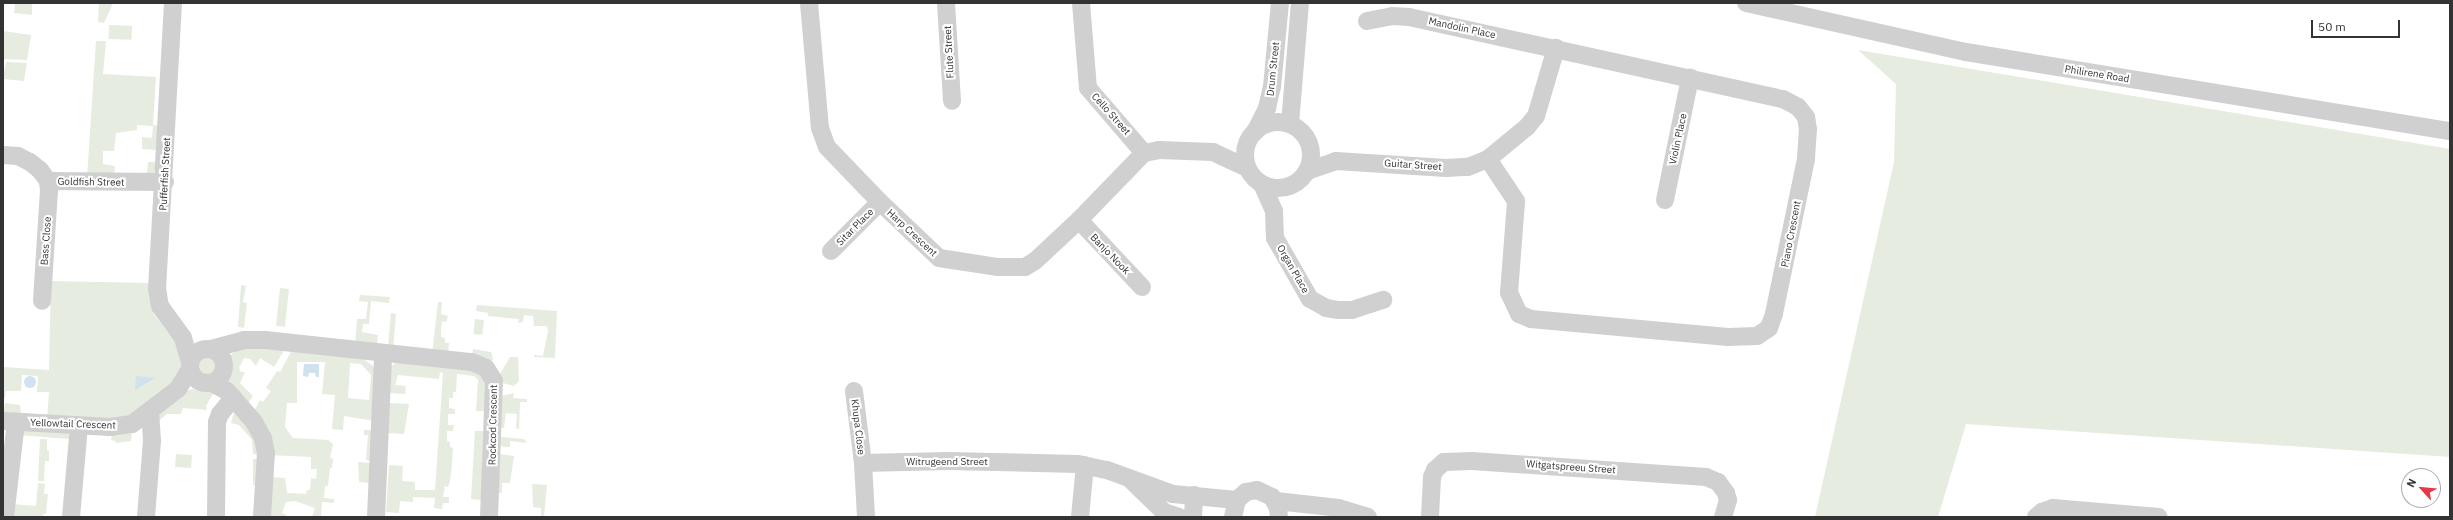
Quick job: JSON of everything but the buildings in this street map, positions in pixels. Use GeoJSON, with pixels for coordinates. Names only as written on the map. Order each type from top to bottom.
{"type":"FeatureCollection","features":[{"type":"Feature","properties":{"kind":"street","name":"Pufferfish Street"},"geometry":{"type":"LineString","coordinates":[[173,3],[158,298],[165,315],[183,338],[217,373],[260,430],[265,446],[262,517]]}},
{"type":"Feature","properties":{"kind":"street","name":"Harp Crescent"},"geometry":{"type":"LineString","coordinates":[[809,3],[823,137],[837,159],[939,258],[998,267],[1017,268],[1035,261],[1079,220],[1144,152]]}},
{"type":"Feature","properties":{"kind":"street","name":"Flute Street"},"geometry":{"type":"LineString","coordinates":[[946,3],[952,101]]}},
{"type":"Feature","properties":{"kind":"street","name":"Cello Street"},"geometry":{"type":"LineString","coordinates":[[1081,3],[1088,88],[1144,152]]}},
{"type":"Feature","properties":{"kind":"street","name":"Philirene Road"},"geometry":{"type":"LineString","coordinates":[[1746,3],[1966,52],[2450,131]]}},
{"type":"Feature","properties":{"kind":"street"},"geometry":{"type":"LineString","coordinates":[[1279,9],[1299,11]]}},
{"type":"Feature","properties":{"kind":"street","name":"Drum Street"},"geometry":{"type":"LineString","coordinates":[[1251,137],[1267,108],[1272,88],[1279,9]]}},
{"type":"Feature","properties":{"kind":"street","name":"Drum Street"},"geometry":{"type":"LineString","coordinates":[[1290,124],[1299,11]]}},
{"type":"Feature","properties":{"kind":"street","name":"Mandolin Place"},"geometry":{"type":"LineString","coordinates":[[1367,21],[1401,16],[1556,48]]}},
{"type":"Feature","properties":{"kind":"street"},"geometry":{"type":"LineString","coordinates":[[1488,159],[1527,128],[1536,116],[1556,48]]}},
{"type":"Feature","properties":{"kind":"street","name":"Piano Crescent"},"geometry":{"type":"LineString","coordinates":[[1488,159],[1516,201],[1509,293],[1519,314],[1531,320],[1728,336],[1757,336],[1768,328],[1774,314],[1806,159],[1808,129],[1806,117],[1798,107],[1783,99],[1556,48]]}},
{"type":"Feature","properties":{"kind":"street","name":"Violin Place"},"geometry":{"type":"LineString","coordinates":[[1665,200],[1690,78]]}},
{"type":"Feature","properties":{"kind":"street"},"geometry":{"type":"LineString","coordinates":[[1213,152],[1251,137],[1267,124],[1290,124],[1302,132],[1309,144],[1311,155],[1307,171],[1290,186],[1274,211]]}},
{"type":"Feature","properties":{"kind":"street"},"geometry":{"type":"LineString","coordinates":[[1248,168],[1245,154],[1251,137]]}},
{"type":"Feature","properties":{"kind":"street","name":"Guitar Street"},"geometry":{"type":"LineString","coordinates":[[1309,144],[1336,161]]}},
{"type":"Feature","properties":{"kind":"street"},"geometry":{"type":"LineString","coordinates":[[1144,152],[1159,150],[1213,152],[1248,168],[1262,184],[1279,188],[1290,186]]}},
{"type":"Feature","properties":{"kind":"street","name":"Goldfish Street"},"geometry":{"type":"LineString","coordinates":[[3,156],[24,159],[40,170],[48,181],[165,182]]}},
{"type":"Feature","properties":{"kind":"street","name":"Guitar Street"},"geometry":{"type":"LineString","coordinates":[[1307,171],[1336,161],[1446,168],[1468,166],[1488,159]]}},
{"type":"Feature","properties":{"kind":"street","name":"Bass Close"},"geometry":{"type":"LineString","coordinates":[[42,301],[49,190],[48,181]]}},
{"type":"Feature","properties":{"kind":"street","name":"Organ Place"},"geometry":{"type":"LineString","coordinates":[[1262,184],[1274,211],[1275,238],[1305,292],[1317,304],[1326,308],[1352,310],[1383,300]]}},
{"type":"Feature","properties":{"kind":"street","name":"Sitar Place"},"geometry":{"type":"LineString","coordinates":[[830,251],[880,202]]}},
{"type":"Feature","properties":{"kind":"street","name":"Banjo Nook"},"geometry":{"type":"LineString","coordinates":[[1079,220],[1142,287]]}},
{"type":"Feature","properties":{"kind":"street","name":"Pufferfish Street"},"geometry":{"type":"LineString","coordinates":[[183,338],[192,375],[217,373]]}},
{"type":"Feature","properties":{"kind":"street","name":"Rockcod Crescent"},"geometry":{"type":"LineString","coordinates":[[217,373],[236,342],[265,340],[382,354],[472,362],[486,368],[491,374],[494,388],[489,517]]}},
{"type":"Feature","properties":{"kind":"street"},"geometry":{"type":"LineString","coordinates":[[190,366],[195,353],[217,373],[220,414],[217,422],[216,517]]}},
{"type":"Feature","properties":{"kind":"street"},"geometry":{"type":"LineString","coordinates":[[376,517],[382,354]]}},
{"type":"Feature","properties":{"kind":"street","name":"Yellowtail Crescent"},"geometry":{"type":"LineString","coordinates":[[178,388],[190,366]]}},
{"type":"Feature","properties":{"kind":"street","name":"Yellowtail Crescent"},"geometry":{"type":"LineString","coordinates":[[9,421],[123,426],[136,421],[178,388],[217,373]]}},
{"type":"Feature","properties":{"kind":"street","name":"Khupa Close"},"geometry":{"type":"LineString","coordinates":[[854,390],[863,463]]}},
{"type":"Feature","properties":{"kind":"street"},"geometry":{"type":"LineString","coordinates":[[146,517],[152,440],[150,411]]}},
{"type":"Feature","properties":{"kind":"street"},"geometry":{"type":"LineString","coordinates":[[5,517],[9,421]]}},
{"type":"Feature","properties":{"kind":"street"},"geometry":{"type":"LineString","coordinates":[[71,517],[79,425]]}},
{"type":"Feature","properties":{"kind":"street","name":"Witrugeend Street"},"geometry":{"type":"LineString","coordinates":[[863,463],[948,461],[1085,465],[1167,492],[1237,500]]}},
{"type":"Feature","properties":{"kind":"street","name":"Witgatspreeu Street"},"geometry":{"type":"LineString","coordinates":[[1430,517],[1432,477],[1435,470],[1444,462],[1472,461],[1706,477],[1718,482],[1726,493],[1728,500],[1723,517]]}},
{"type":"Feature","properties":{"kind":"street"},"geometry":{"type":"LineString","coordinates":[[863,463],[866,517]]}},
{"type":"Feature","properties":{"kind":"street"},"geometry":{"type":"LineString","coordinates":[[1080,517],[1085,465]]}},
{"type":"Feature","properties":{"kind":"street","name":"Witrugeend Street"},"geometry":{"type":"LineString","coordinates":[[1128,478],[1164,512],[1179,517]]}},
{"type":"Feature","properties":{"kind":"street"},"geometry":{"type":"LineString","coordinates":[[1233,517],[1237,500],[1246,492],[1257,490],[1268,493],[1277,509],[1316,511],[1338,508],[1368,517]]}},
{"type":"Feature","properties":{"kind":"street"},"geometry":{"type":"LineString","coordinates":[[1193,517],[1194,495]]}},
{"type":"Feature","properties":{"kind":"street"},"geometry":{"type":"LineString","coordinates":[[2036,517],[2042,512],[2054,508],[2106,515],[2159,517]]}},
{"type":"Feature","properties":{"kind":"shaded area"},"geometry":{"type":"Polygon","coordinates":[[[15,3],[32,3],[32,15],[14,13],[15,3]]]}},
{"type":"Feature","properties":{"kind":"shaded area"},"geometry":{"type":"Polygon","coordinates":[[[99,3],[113,3],[104,23],[98,22],[99,3]]]}},
{"type":"Feature","properties":{"kind":"shaded area"},"geometry":{"type":"Polygon","coordinates":[[[109,25],[132,26],[131,40],[109,39],[109,25]]]}},
{"type":"Feature","properties":{"kind":"shaded area"},"geometry":{"type":"Polygon","coordinates":[[[3,31],[31,35],[27,60],[3,59],[3,31]]]}},
{"type":"Feature","properties":{"kind":"shaded area"},"geometry":{"type":"Polygon","coordinates":[[[96,41],[106,41],[103,74],[156,77],[153,125],[161,126],[159,150],[142,149],[142,137],[152,138],[153,126],[137,125],[137,130],[116,133],[114,151],[103,151],[103,164],[115,166],[114,174],[140,176],[147,172],[148,162],[159,162],[152,176],[87,178],[96,41]]]}},
{"type":"Feature","properties":{"kind":"shaded area"},"geometry":{"type":"Polygon","coordinates":[[[1858,50],[2450,149],[2450,457],[1966,424],[1938,517],[1815,517],[1894,162],[1896,84],[1858,50]]]}},
{"type":"Feature","properties":{"kind":"shaded area"},"geometry":{"type":"Polygon","coordinates":[[[3,61],[4,71],[6,62],[27,63],[24,81],[3,79],[3,61]]]}},
{"type":"Feature","properties":{"kind":"shaded area"},"geometry":{"type":"Polygon","coordinates":[[[51,281],[151,283],[154,314],[183,351],[179,380],[126,422],[47,420],[49,392],[37,392],[38,376],[22,375],[21,391],[6,391],[5,398],[3,398],[3,367],[49,370],[51,281]]]}},
{"type":"Feature","properties":{"kind":"shaded area"},"geometry":{"type":"Polygon","coordinates":[[[241,285],[246,286],[243,302],[247,303],[244,328],[238,327],[241,285]]]}},
{"type":"Feature","properties":{"kind":"shaded area"},"geometry":{"type":"Polygon","coordinates":[[[280,288],[289,289],[285,327],[276,326],[280,288]]]}},
{"type":"Feature","properties":{"kind":"shaded area"},"geometry":{"type":"Polygon","coordinates":[[[360,295],[390,297],[389,303],[371,301],[369,324],[363,324],[362,332],[378,335],[377,345],[355,346],[357,319],[366,319],[368,302],[359,301],[360,295]]]}},
{"type":"Feature","properties":{"kind":"shaded area"},"geometry":{"type":"Polygon","coordinates":[[[438,302],[442,302],[441,314],[448,316],[446,322],[442,321],[441,337],[445,338],[445,343],[449,343],[448,355],[432,354],[438,302]]]}},
{"type":"Feature","properties":{"kind":"shaded area"},"geometry":{"type":"Polygon","coordinates":[[[477,305],[557,311],[555,358],[534,357],[534,355],[543,356],[548,331],[547,326],[534,326],[533,316],[524,315],[523,322],[518,323],[519,319],[488,316],[488,313],[476,311],[477,305]]]}},
{"type":"Feature","properties":{"kind":"shaded area"},"geometry":{"type":"Polygon","coordinates":[[[391,313],[396,314],[393,350],[388,346],[391,313]]]}},
{"type":"Feature","properties":{"kind":"shaded area"},"geometry":{"type":"Polygon","coordinates":[[[475,319],[484,320],[482,335],[473,334],[475,319]]]}},
{"type":"Feature","properties":{"kind":"shaded area"},"geometry":{"type":"Polygon","coordinates":[[[241,347],[285,349],[274,367],[260,358],[256,366],[250,359],[244,358],[239,368],[241,372],[245,372],[240,383],[253,396],[247,405],[225,383],[228,357],[241,347]]]}},
{"type":"Feature","properties":{"kind":"shaded area"},"geometry":{"type":"Polygon","coordinates":[[[473,349],[491,352],[493,359],[491,362],[472,359],[473,349]]]}},
{"type":"Feature","properties":{"kind":"shaded area"},"geometry":{"type":"Polygon","coordinates":[[[292,350],[362,358],[372,365],[376,371],[374,421],[344,416],[343,430],[332,429],[335,395],[322,394],[325,362],[297,362],[297,403],[287,403],[285,427],[293,438],[328,440],[333,444],[330,458],[333,459],[332,468],[330,468],[328,486],[325,486],[324,498],[334,499],[334,503],[322,502],[321,516],[323,517],[312,517],[315,508],[295,501],[286,502],[282,513],[289,517],[266,517],[268,477],[285,478],[287,493],[306,494],[307,490],[310,490],[311,478],[316,479],[317,469],[311,469],[311,457],[269,455],[253,413],[260,400],[263,402],[271,391],[266,388],[277,371],[280,372],[292,350]],[[350,363],[348,398],[369,400],[371,375],[361,364],[350,363]]]}},
{"type":"Feature","properties":{"kind":"shaded area"},"geometry":{"type":"Polygon","coordinates":[[[207,353],[215,357],[219,365],[215,373],[207,377],[199,373],[195,365],[199,357],[207,353]]]}},
{"type":"Feature","properties":{"kind":"shaded area"},"geometry":{"type":"Polygon","coordinates":[[[510,357],[518,357],[519,381],[514,386],[503,383],[500,374],[510,357]]]}},
{"type":"Feature","properties":{"kind":"shaded area"},"geometry":{"type":"Polygon","coordinates":[[[397,362],[465,368],[486,376],[486,411],[476,411],[478,380],[474,376],[457,374],[456,392],[453,392],[453,398],[449,398],[449,408],[455,409],[455,414],[448,414],[448,425],[454,425],[453,431],[447,431],[447,441],[450,442],[450,447],[453,448],[452,464],[450,481],[448,487],[445,486],[443,497],[449,497],[449,503],[443,503],[442,509],[434,508],[435,498],[413,497],[413,502],[400,501],[399,513],[386,512],[389,465],[403,466],[402,481],[415,482],[415,490],[435,490],[443,373],[440,372],[439,379],[398,375],[395,385],[406,386],[405,394],[389,393],[389,368],[397,362]]]}},
{"type":"Feature","properties":{"kind":"shaded area"},"geometry":{"type":"Polygon","coordinates":[[[192,389],[214,392],[206,406],[207,410],[183,408],[181,414],[167,414],[156,423],[156,416],[184,392],[192,389]]]}},
{"type":"Feature","properties":{"kind":"shaded area"},"geometry":{"type":"Polygon","coordinates":[[[514,393],[513,398],[527,399],[527,402],[520,402],[519,429],[516,428],[517,414],[506,413],[504,428],[502,428],[499,425],[501,396],[514,393]]]}},
{"type":"Feature","properties":{"kind":"shaded area"},"geometry":{"type":"Polygon","coordinates":[[[5,403],[20,405],[21,413],[31,413],[30,417],[3,417],[5,403]]]}},
{"type":"Feature","properties":{"kind":"shaded area"},"geometry":{"type":"Polygon","coordinates":[[[389,403],[409,404],[404,434],[387,433],[389,403]]]}},
{"type":"Feature","properties":{"kind":"shaded area"},"geometry":{"type":"Polygon","coordinates":[[[234,412],[258,440],[258,455],[253,454],[252,440],[239,425],[231,423],[234,412]]]}},
{"type":"Feature","properties":{"kind":"shaded area"},"geometry":{"type":"Polygon","coordinates":[[[19,429],[69,432],[69,439],[18,435],[19,429]]]}},
{"type":"Feature","properties":{"kind":"shaded area"},"geometry":{"type":"Polygon","coordinates":[[[364,430],[373,430],[372,461],[366,460],[368,435],[364,435],[364,430]]]}},
{"type":"Feature","properties":{"kind":"shaded area"},"geometry":{"type":"Polygon","coordinates":[[[475,431],[483,431],[482,500],[471,499],[475,431]]]}},
{"type":"Feature","properties":{"kind":"shaded area"},"geometry":{"type":"Polygon","coordinates":[[[132,432],[131,441],[115,443],[116,441],[111,440],[112,435],[132,432]]]}},
{"type":"Feature","properties":{"kind":"shaded area"},"geometry":{"type":"Polygon","coordinates":[[[501,437],[524,439],[527,443],[510,441],[510,447],[504,447],[500,445],[501,437]]]}},
{"type":"Feature","properties":{"kind":"shaded area"},"geometry":{"type":"Polygon","coordinates":[[[40,439],[47,439],[47,450],[49,451],[49,461],[45,461],[44,481],[38,481],[40,439]]]}},
{"type":"Feature","properties":{"kind":"shaded area"},"geometry":{"type":"Polygon","coordinates":[[[176,454],[192,455],[191,468],[175,467],[176,454]]]}},
{"type":"Feature","properties":{"kind":"shaded area"},"geometry":{"type":"Polygon","coordinates":[[[500,454],[514,456],[510,483],[502,483],[502,493],[495,493],[500,454]]]}},
{"type":"Feature","properties":{"kind":"shaded area"},"geometry":{"type":"Polygon","coordinates":[[[253,459],[258,459],[258,485],[253,485],[253,459]]]}},
{"type":"Feature","properties":{"kind":"shaded area"},"geometry":{"type":"Polygon","coordinates":[[[358,462],[372,463],[371,483],[359,482],[358,462]]]}},
{"type":"Feature","properties":{"kind":"shaded area"},"geometry":{"type":"Polygon","coordinates":[[[38,483],[45,484],[44,494],[48,494],[46,514],[43,514],[43,517],[10,517],[12,504],[36,506],[38,483]]]}},
{"type":"Feature","properties":{"kind":"shaded area"},"geometry":{"type":"Polygon","coordinates":[[[532,484],[547,485],[544,517],[541,517],[541,508],[533,507],[532,484]]]}},
{"type":"Feature","properties":{"kind":"water"},"geometry":{"type":"Polygon","coordinates":[[[304,364],[319,364],[319,377],[316,377],[315,373],[309,373],[308,377],[303,376],[304,364]]]}},
{"type":"Feature","properties":{"kind":"water"},"geometry":{"type":"Polygon","coordinates":[[[30,376],[34,378],[36,382],[34,386],[30,388],[26,386],[24,382],[26,378],[30,376]]]}},
{"type":"Feature","properties":{"kind":"water"},"geometry":{"type":"Polygon","coordinates":[[[136,376],[155,378],[135,390],[136,376]]]}}]}
